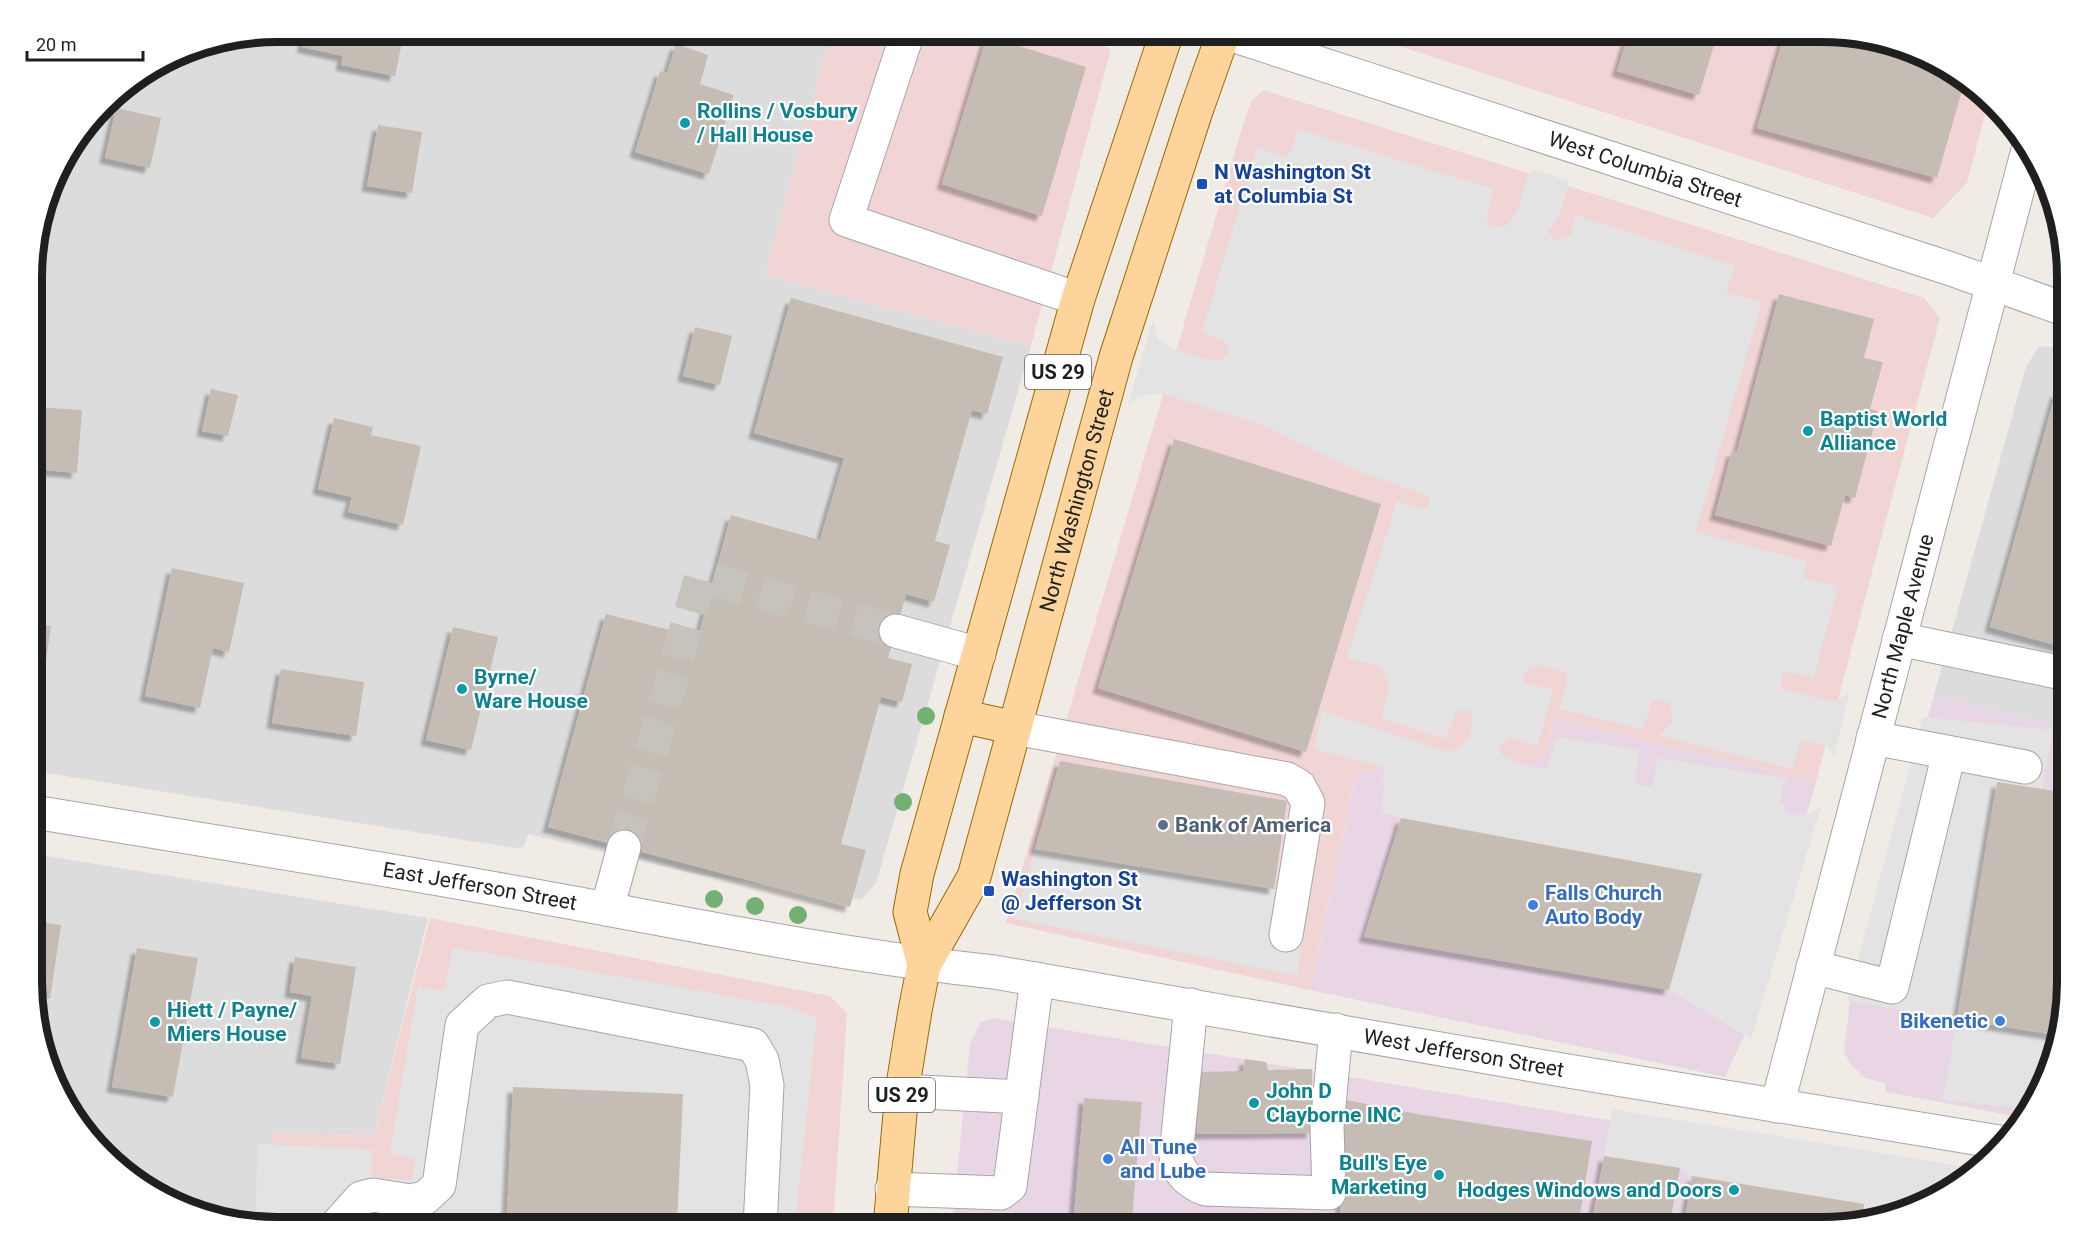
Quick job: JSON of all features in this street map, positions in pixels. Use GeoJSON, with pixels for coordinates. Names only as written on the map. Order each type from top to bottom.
{"type":"FeatureCollection","features":[{"type":"Feature","properties":{"kind":"main road","name":"North Washington Street"},"geometry":{"type":"LineString","coordinates":[[924,964],[910,912],[917,874],[1078,299],[1164,42]]}},
{"type":"Feature","properties":{"kind":"main road","name":"North Washington Street"},"geometry":{"type":"LineString","coordinates":[[891,1217],[902,1091],[924,964],[974,877],[1116,357],[1220,42]]}},
{"type":"Feature","properties":{"kind":"main road"},"geometry":{"type":"LineString","coordinates":[[961,716],[1015,728]]}},
{"type":"Feature","properties":{"kind":"street"},"geometry":{"type":"LineString","coordinates":[[905,42],[846,220],[1078,299]]}},
{"type":"Feature","properties":{"kind":"street","name":"West Columbia Street"},"geometry":{"type":"LineString","coordinates":[[1255,42],[1992,283],[2057,306]]}},
{"type":"Feature","properties":{"kind":"street","name":"North Maple Avenue"},"geometry":{"type":"LineString","coordinates":[[1777,1106],[2025,159]]}},
{"type":"Feature","properties":{"kind":"street"},"geometry":{"type":"LineString","coordinates":[[896,631],[979,654]]}},
{"type":"Feature","properties":{"kind":"street"},"geometry":{"type":"LineString","coordinates":[[1899,639],[2057,672]]}},
{"type":"Feature","properties":{"kind":"street"},"geometry":{"type":"LineString","coordinates":[[1015,728],[1287,779],[1299,786],[1308,803],[1286,935]]}},
{"type":"Feature","properties":{"kind":"street"},"geometry":{"type":"LineString","coordinates":[[1873,738],[2025,767]]}},
{"type":"Feature","properties":{"kind":"street"},"geometry":{"type":"LineString","coordinates":[[1813,967],[1892,987],[1949,753]]}},
{"type":"Feature","properties":{"kind":"street","name":"East Jefferson Street"},"geometry":{"type":"LineString","coordinates":[[42,813],[924,964]]}},
{"type":"Feature","properties":{"kind":"street"},"geometry":{"type":"LineString","coordinates":[[608,909],[624,847]]}},
{"type":"Feature","properties":{"kind":"street","name":"West Jefferson Street"},"geometry":{"type":"LineString","coordinates":[[924,964],[994,972],[1995,1141]]}},
{"type":"Feature","properties":{"kind":"street"},"geometry":{"type":"LineString","coordinates":[[892,1189],[1001,1193],[1007,1190],[1012,1182],[1037,980]]}},
{"type":"Feature","properties":{"kind":"street"},"geometry":{"type":"LineString","coordinates":[[344,1217],[361,1198],[373,1195],[410,1201],[425,1198],[439,1185],[462,1025],[488,1001],[507,997],[753,1045],[762,1060],[767,1085],[760,1217]]}},
{"type":"Feature","properties":{"kind":"street"},"geometry":{"type":"LineString","coordinates":[[1191,1005],[1176,1156],[1177,1163],[1185,1176],[1194,1185],[1205,1189],[1329,1193],[1327,1127],[1336,1030]]}},
{"type":"Feature","properties":{"kind":"street"},"geometry":{"type":"LineString","coordinates":[[902,1091],[1022,1097]]}},
{"type":"Feature","properties":{"kind":"shaded area"},"geometry":{"type":"Polygon","coordinates":[[[277,42],[828,42],[765,275],[1031,346],[876,883],[861,900],[690,873],[528,834],[524,847],[515,848],[42,772],[42,277],[44,246],[54,201],[66,173],[82,146],[100,122],[122,100],[159,73],[201,54],[216,50],[246,44],[277,42]]]}},
{"type":"Feature","properties":{"kind":"shaded area"},"geometry":{"type":"Polygon","coordinates":[[[828,42],[1093,42],[1111,49],[1031,346],[765,275],[828,42]]]}},
{"type":"Feature","properties":{"kind":"shaded area"},"geometry":{"type":"Polygon","coordinates":[[[1386,42],[1822,42],[1853,44],[1898,54],[1939,73],[1986,109],[1967,183],[1933,218],[1386,42]]]}},
{"type":"Feature","properties":{"kind":"shaded area"},"geometry":{"type":"Polygon","coordinates":[[[1264,90],[1924,298],[1940,318],[1816,782],[1556,718],[1545,754],[1492,791],[1450,779],[1377,770],[1356,775],[1310,990],[1006,923],[1246,115],[1253,99],[1264,90]]]}},
{"type":"Feature","properties":{"kind":"shaded area"},"geometry":{"type":"Polygon","coordinates":[[[1297,129],[1494,189],[1486,218],[1492,227],[1507,226],[1517,211],[1528,175],[1533,169],[1569,181],[1561,211],[1548,232],[1557,241],[1571,235],[1575,215],[1735,266],[1726,292],[1762,302],[1696,532],[1807,561],[1803,578],[1838,586],[1814,678],[1784,672],[1780,689],[1834,702],[1850,692],[1834,757],[1827,746],[1801,740],[1793,769],[1659,735],[1673,721],[1670,703],[1653,698],[1643,729],[1560,709],[1568,679],[1565,672],[1542,665],[1530,666],[1523,675],[1525,683],[1554,690],[1537,746],[1510,737],[1499,745],[1502,756],[1522,765],[1546,769],[1557,737],[1640,750],[1635,778],[1640,786],[1652,787],[1658,758],[1785,778],[1780,802],[1791,815],[1809,815],[1821,806],[1751,1039],[1669,990],[1701,874],[1401,818],[1382,812],[1384,775],[1382,766],[1314,749],[1322,711],[1448,752],[1465,743],[1470,735],[1472,718],[1470,712],[1464,709],[1455,713],[1446,739],[1381,718],[1390,686],[1380,666],[1347,658],[1397,501],[1422,509],[1427,508],[1430,504],[1428,496],[1357,471],[1261,424],[1160,393],[1138,397],[1128,405],[1153,320],[1158,338],[1171,349],[1215,361],[1229,356],[1227,343],[1202,332],[1257,147],[1283,157],[1290,154],[1297,129]]]}},
{"type":"Feature","properties":{"kind":"shaded area"},"geometry":{"type":"Polygon","coordinates":[[[2039,346],[2057,348],[2057,726],[1934,695],[2026,367],[2039,346]]]}},
{"type":"Feature","properties":{"kind":"shaded area"},"geometry":{"type":"Polygon","coordinates":[[[1934,695],[2057,726],[2055,1013],[2045,1058],[2026,1100],[2015,1116],[1886,1092],[1885,1083],[1865,1078],[1851,1065],[1844,1052],[1850,1000],[1934,695]]]}},
{"type":"Feature","properties":{"kind":"shaded area"},"geometry":{"type":"Polygon","coordinates":[[[1923,717],[2053,730],[2042,789],[1997,782],[1957,1019],[1847,1001],[1923,717]]]}},
{"type":"Feature","properties":{"kind":"shaded area"},"geometry":{"type":"Polygon","coordinates":[[[1556,718],[1816,782],[1745,1034],[1725,1077],[1310,990],[1356,775],[1377,770],[1450,779],[1492,791],[1545,754],[1556,718]]]}},
{"type":"Feature","properties":{"kind":"shaded area"},"geometry":{"type":"Polygon","coordinates":[[[1035,849],[1309,895],[1297,976],[1015,919],[1035,849]]]}},
{"type":"Feature","properties":{"kind":"shaded area"},"geometry":{"type":"Polygon","coordinates":[[[42,855],[428,918],[374,1135],[272,1133],[271,1217],[246,1215],[216,1209],[173,1193],[159,1186],[122,1159],[100,1137],[73,1100],[54,1058],[50,1043],[44,1013],[42,982],[42,855]]]}},
{"type":"Feature","properties":{"kind":"shaded area"},"geometry":{"type":"Polygon","coordinates":[[[430,918],[830,996],[847,1013],[834,1217],[271,1217],[272,1133],[374,1135],[430,918]]]}},
{"type":"Feature","properties":{"kind":"shaded area"},"geometry":{"type":"Polygon","coordinates":[[[453,947],[789,1007],[817,1018],[796,1216],[677,1217],[683,1094],[507,1215],[556,1217],[256,1216],[257,1144],[373,1150],[371,1174],[377,1178],[412,1180],[415,1158],[390,1154],[418,986],[444,991],[453,947]]]}},
{"type":"Feature","properties":{"kind":"shaded area"},"geometry":{"type":"Polygon","coordinates":[[[994,1018],[1953,1177],[1926,1193],[1898,1205],[1853,1215],[1822,1217],[953,1217],[970,1043],[981,1022],[994,1018]]]}},
{"type":"Feature","properties":{"kind":"shaded area"},"geometry":{"type":"Polygon","coordinates":[[[1957,1019],[2051,1034],[2045,1058],[2021,1108],[1943,1100],[1957,1019]]]}},
{"type":"Feature","properties":{"kind":"shaded area"},"geometry":{"type":"Polygon","coordinates":[[[1612,1109],[1966,1167],[1926,1193],[1898,1205],[1863,1213],[1864,1204],[1692,1176],[1680,1168],[1604,1156],[1612,1109]]]}},
{"type":"Feature","properties":{"kind":"building"},"geometry":{"type":"Polygon","coordinates":[[[303,42],[402,42],[395,76],[341,65],[343,56],[302,47],[303,42]]]}},
{"type":"Feature","properties":{"kind":"building"},"geometry":{"type":"Polygon","coordinates":[[[985,42],[1006,42],[1086,67],[1042,216],[942,184],[985,42]]]}},
{"type":"Feature","properties":{"kind":"building"},"geometry":{"type":"Polygon","coordinates":[[[1626,42],[1715,42],[1699,95],[1617,71],[1626,42]]]}},
{"type":"Feature","properties":{"kind":"building"},"geometry":{"type":"Polygon","coordinates":[[[1782,42],[1853,44],[1883,50],[1926,66],[1962,89],[1937,178],[1757,128],[1782,42]]]}},
{"type":"Feature","properties":{"kind":"building","name":"Rollins / Vosbury / Hall House"},"geometry":{"type":"Polygon","coordinates":[[[676,44],[708,55],[700,84],[734,95],[709,174],[635,152],[660,71],[667,73],[676,44]]]}},
{"type":"Feature","properties":{"kind":"building"},"geometry":{"type":"Polygon","coordinates":[[[116,108],[161,118],[150,168],[105,158],[116,108]]]}},
{"type":"Feature","properties":{"kind":"building"},"geometry":{"type":"Polygon","coordinates":[[[378,125],[422,132],[412,193],[367,186],[378,125]]]}},
{"type":"Feature","properties":{"kind":"building","name":"Baptist World Alliance"},"geometry":{"type":"Polygon","coordinates":[[[1779,294],[1874,319],[1864,358],[1883,362],[1870,409],[1878,411],[1855,498],[1845,495],[1831,546],[1715,515],[1732,451],[1737,452],[1779,294]]]}},
{"type":"Feature","properties":{"kind":"building"},"geometry":{"type":"Polygon","coordinates":[[[791,298],[1003,357],[987,414],[972,410],[935,541],[950,545],[934,602],[906,594],[888,658],[912,664],[902,702],[881,697],[841,844],[866,850],[850,907],[548,827],[606,614],[698,637],[731,515],[820,540],[844,458],[754,433],[791,298]]]}},
{"type":"Feature","properties":{"kind":"building"},"geometry":{"type":"Polygon","coordinates":[[[695,327],[732,336],[720,385],[683,376],[695,327]]]}},
{"type":"Feature","properties":{"kind":"building"},"geometry":{"type":"Polygon","coordinates":[[[211,389],[238,395],[228,436],[202,431],[211,389]]]}},
{"type":"Feature","properties":{"kind":"building"},"geometry":{"type":"Polygon","coordinates":[[[2056,392],[2057,392],[2057,646],[1990,627],[2056,392]]]}},
{"type":"Feature","properties":{"kind":"building"},"geometry":{"type":"Polygon","coordinates":[[[42,408],[82,410],[77,473],[42,470],[42,408]]]}},
{"type":"Feature","properties":{"kind":"building"},"geometry":{"type":"Polygon","coordinates":[[[334,418],[373,427],[371,435],[421,446],[403,525],[348,512],[352,497],[318,489],[334,418]]]}},
{"type":"Feature","properties":{"kind":"building"},"geometry":{"type":"Polygon","coordinates":[[[1174,439],[1381,504],[1306,752],[1098,688],[1174,439]]]}},
{"type":"Feature","properties":{"kind":"building"},"geometry":{"type":"Polygon","coordinates":[[[172,568],[244,583],[229,652],[213,648],[200,708],[145,696],[172,568]]]}},
{"type":"Feature","properties":{"kind":"building"},"geometry":{"type":"Polygon","coordinates":[[[42,624],[51,626],[42,689],[42,624]]]}},
{"type":"Feature","properties":{"kind":"building","name":"Byrne/ Ware House"},"geometry":{"type":"Polygon","coordinates":[[[453,627],[498,637],[471,750],[426,740],[453,627]]]}},
{"type":"Feature","properties":{"kind":"building"},"geometry":{"type":"Polygon","coordinates":[[[281,669],[364,682],[356,736],[272,723],[281,669]]]}},
{"type":"Feature","properties":{"kind":"building","name":"Bank of America"},"geometry":{"type":"Polygon","coordinates":[[[1060,761],[1287,801],[1274,889],[1035,849],[1060,761]]]}},
{"type":"Feature","properties":{"kind":"building"},"geometry":{"type":"Polygon","coordinates":[[[1997,782],[2057,791],[2057,982],[2051,1034],[1957,1019],[1997,782]]]}},
{"type":"Feature","properties":{"kind":"building","name":"Falls Church Auto Body"},"geometry":{"type":"Polygon","coordinates":[[[1401,818],[1702,874],[1669,990],[1364,937],[1401,818]]]}},
{"type":"Feature","properties":{"kind":"building"},"geometry":{"type":"Polygon","coordinates":[[[42,922],[61,925],[50,999],[43,998],[42,922]]]}},
{"type":"Feature","properties":{"kind":"building","name":"Hiett / Payne/ Miers House"},"geometry":{"type":"Polygon","coordinates":[[[137,948],[198,958],[173,1097],[112,1087],[137,948]]]}},
{"type":"Feature","properties":{"kind":"building"},"geometry":{"type":"Polygon","coordinates":[[[295,957],[356,967],[340,1064],[301,1058],[312,996],[290,992],[295,957]]]}},
{"type":"Feature","properties":{"kind":"building","name":"John D Clayborne INC"},"geometry":{"type":"Polygon","coordinates":[[[1245,1059],[1266,1062],[1268,1070],[1312,1069],[1312,1133],[1197,1134],[1196,1072],[1243,1071],[1245,1059]]]}},
{"type":"Feature","properties":{"kind":"building"},"geometry":{"type":"Polygon","coordinates":[[[513,1087],[683,1094],[677,1217],[507,1215],[513,1087]]]}},
{"type":"Feature","properties":{"kind":"building","name":"All Tune and Lube"},"geometry":{"type":"Polygon","coordinates":[[[1084,1098],[1142,1102],[1132,1217],[1074,1215],[1084,1098]]]}},
{"type":"Feature","properties":{"kind":"building"},"geometry":{"type":"Polygon","coordinates":[[[1346,1100],[1423,1115],[1592,1141],[1580,1217],[1341,1217],[1340,1124],[1346,1100]]]}},
{"type":"Feature","properties":{"kind":"building","name":"Hodges Windows and Doors"},"geometry":{"type":"Polygon","coordinates":[[[1604,1156],[1680,1168],[1671,1217],[1593,1217],[1604,1156]]]}},
{"type":"Feature","properties":{"kind":"building","name":"Hodges Windows and Doors"},"geometry":{"type":"Polygon","coordinates":[[[1692,1176],[1864,1204],[1863,1213],[1853,1215],[1686,1217],[1692,1176]]]}},
{"type":"Feature","properties":{"kind":"tunnel"},"geometry":{"type":"LineString","coordinates":[[624,847],[701,576],[896,631]]}},
{"type":"Feature","properties":{"kind":"place","name":"Rollins / Vosbury / Hall House"},"geometry":{"type":"Point","coordinates":[685,123]}},
{"type":"Feature","properties":{"kind":"place","name":"N Washington St at Columbia St"},"geometry":{"type":"Point","coordinates":[1202,184]}},
{"type":"Feature","properties":{"kind":"place","name":"Baptist World Alliance"},"geometry":{"type":"Point","coordinates":[1808,431]}},
{"type":"Feature","properties":{"kind":"place","name":"Byrne/ Ware House"},"geometry":{"type":"Point","coordinates":[462,689]}},
{"type":"Feature","properties":{"kind":"place","name":"Bank of America"},"geometry":{"type":"Point","coordinates":[1163,825]}},
{"type":"Feature","properties":{"kind":"place","name":"Washington St @ Jefferson St"},"geometry":{"type":"Point","coordinates":[989,891]}},
{"type":"Feature","properties":{"kind":"place","name":"Falls Church Auto Body"},"geometry":{"type":"Point","coordinates":[1533,905]}},
{"type":"Feature","properties":{"kind":"place","name":"Bikenetic"},"geometry":{"type":"Point","coordinates":[2000,1021]}},
{"type":"Feature","properties":{"kind":"place","name":"Hiett / Payne/ Miers House"},"geometry":{"type":"Point","coordinates":[155,1022]}},
{"type":"Feature","properties":{"kind":"place","name":"John D Clayborne INC"},"geometry":{"type":"Point","coordinates":[1254,1103]}},
{"type":"Feature","properties":{"kind":"place","name":"All Tune and Lube"},"geometry":{"type":"Point","coordinates":[1108,1159]}},
{"type":"Feature","properties":{"kind":"place","name":"Bull's Eye Marketing"},"geometry":{"type":"Point","coordinates":[1439,1175]}},
{"type":"Feature","properties":{"kind":"place","name":"Hodges Windows and Doors"},"geometry":{"type":"Point","coordinates":[1734,1190]}}]}
